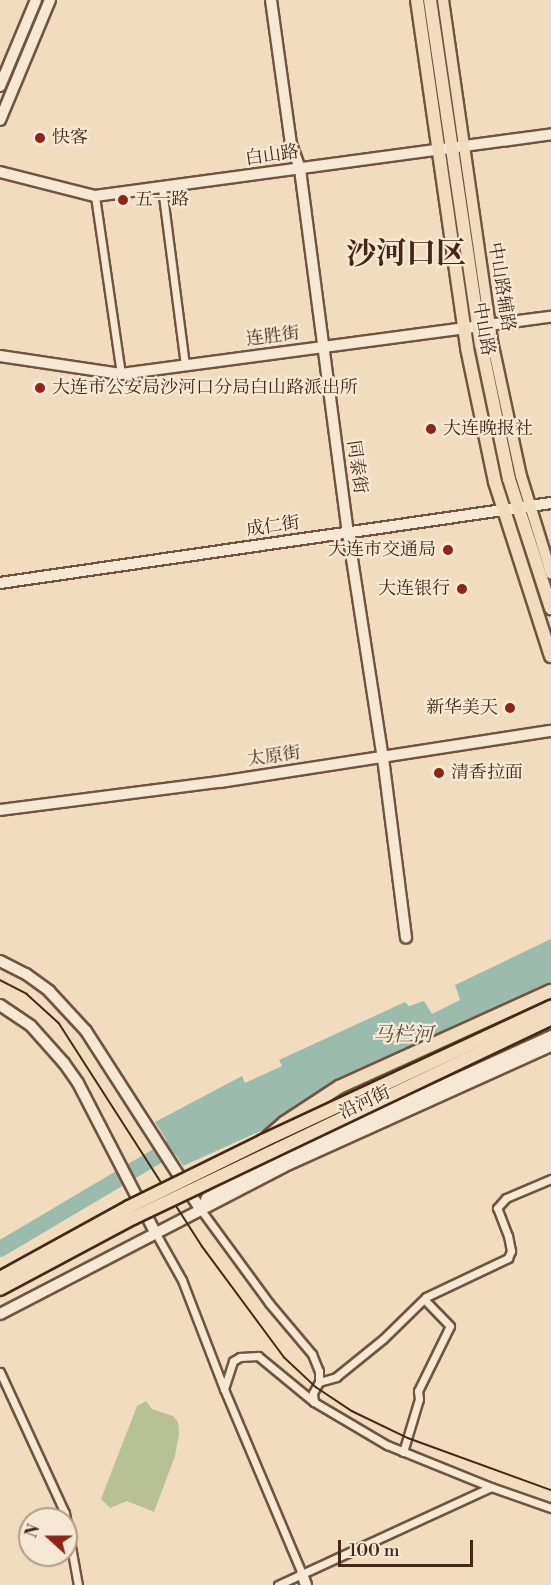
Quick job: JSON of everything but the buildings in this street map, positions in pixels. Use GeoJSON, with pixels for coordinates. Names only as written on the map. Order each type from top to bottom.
{"type":"FeatureCollection","features":[{"type":"Feature","properties":{"kind":"highway","name":"中山路"},"geometry":{"type":"LineString","coordinates":[[417,0],[464,328],[503,510],[551,656]]}},
{"type":"Feature","properties":{"kind":"highway","name":"中山路"},"geometry":{"type":"LineString","coordinates":[[430,0],[457,147],[509,479],[524,507],[551,608]]}},
{"type":"Feature","properties":{"kind":"highway"},"geometry":{"type":"LineString","coordinates":[[264,1141],[284,1123],[339,1087],[551,991]]}},
{"type":"Feature","properties":{"kind":"highway"},"geometry":{"type":"LineString","coordinates":[[0,1278],[129,1207],[264,1141],[551,1007]]}},
{"type":"Feature","properties":{"kind":"highway"},"geometry":{"type":"LineString","coordinates":[[0,1289],[133,1218],[551,1019]]}},
{"type":"Feature","properties":{"kind":"main road"},"geometry":{"type":"LineString","coordinates":[[443,0],[457,147]]}},
{"type":"Feature","properties":{"kind":"main road"},"geometry":{"type":"LineString","coordinates":[[524,507],[551,573]]}},
{"type":"Feature","properties":{"kind":"street"},"geometry":{"type":"LineString","coordinates":[[0,86],[36,0]]}},
{"type":"Feature","properties":{"kind":"street"},"geometry":{"type":"LineString","coordinates":[[0,120],[50,0]]}},
{"type":"Feature","properties":{"kind":"street","name":"同泰街"},"geometry":{"type":"LineString","coordinates":[[271,0],[291,144],[300,169],[348,533],[383,758],[406,938]]}},
{"type":"Feature","properties":{"kind":"street","name":"白山路"},"geometry":{"type":"LineString","coordinates":[[0,172],[95,196],[551,134]]}},
{"type":"Feature","properties":{"kind":"street"},"geometry":{"type":"LineString","coordinates":[[162,188],[185,365]]}},
{"type":"Feature","properties":{"kind":"street"},"geometry":{"type":"LineString","coordinates":[[95,196],[121,374]]}},
{"type":"Feature","properties":{"kind":"street","name":"连胜街"},"geometry":{"type":"LineString","coordinates":[[0,356],[121,374],[551,317]]}},
{"type":"Feature","properties":{"kind":"street","name":"成仁街"},"geometry":{"type":"LineString","coordinates":[[0,583],[551,503]]}},
{"type":"Feature","properties":{"kind":"street","name":"太原街"},"geometry":{"type":"LineString","coordinates":[[0,810],[383,758],[551,731]]}},
{"type":"Feature","properties":{"kind":"street"},"geometry":{"type":"LineString","coordinates":[[0,961],[41,985],[86,1031],[201,1210],[269,1303],[312,1354],[319,1371],[319,1382],[313,1393],[314,1402]]}},
{"type":"Feature","properties":{"kind":"street"},"geometry":{"type":"LineString","coordinates":[[0,1005],[31,1026],[48,1043],[78,1083],[95,1115],[132,1191],[182,1280],[224,1389],[306,1585]]}},
{"type":"Feature","properties":{"kind":"street","name":"沿河街"},"geometry":{"type":"LineString","coordinates":[[201,1210],[207,1198],[279,1160],[551,1036]]}},
{"type":"Feature","properties":{"kind":"street","name":"沿河街"},"geometry":{"type":"LineString","coordinates":[[0,1314],[283,1167],[551,1046]]}},
{"type":"Feature","properties":{"kind":"street"},"geometry":{"type":"LineString","coordinates":[[319,1382],[336,1377],[383,1339],[424,1299],[508,1258],[511,1251],[510,1244],[497,1208],[506,1198],[551,1179]]}},
{"type":"Feature","properties":{"kind":"street"},"geometry":{"type":"LineString","coordinates":[[403,1452],[419,1399],[418,1391],[450,1326],[424,1299]]}},
{"type":"Feature","properties":{"kind":"street"},"geometry":{"type":"LineString","coordinates":[[224,1389],[233,1361],[250,1355],[266,1361],[314,1402],[339,1419],[403,1452],[551,1508]]}},
{"type":"Feature","properties":{"kind":"street"},"geometry":{"type":"LineString","coordinates":[[0,1372],[65,1513],[78,1585]]}},
{"type":"Feature","properties":{"kind":"street"},"geometry":{"type":"LineString","coordinates":[[278,1585],[491,1487]]}},
{"type":"Feature","properties":{"kind":"shaded area"},"geometry":{"type":"Polygon","coordinates":[[[146,1401],[152,1409],[173,1416],[178,1422],[179,1434],[175,1456],[154,1512],[127,1501],[110,1508],[101,1499],[137,1406],[146,1401]]]}},
{"type":"Feature","properties":{"kind":"water","name":"马栏河"},"geometry":{"type":"Polygon","coordinates":[[[551,939],[551,1000],[183,1166],[155,1122],[242,1076],[245,1083],[282,1066],[279,1060],[405,1002],[409,1006],[424,1001],[432,1014],[460,1000],[455,985],[551,939]]]}},
{"type":"Feature","properties":{"kind":"waterway","name":"马栏河"},"geometry":{"type":"LineString","coordinates":[[0,1249],[171,1148]]}},
{"type":"Feature","properties":{"kind":"tram line"},"geometry":{"type":"LineString","coordinates":[[0,980],[27,994],[59,1023],[202,1246],[284,1357],[316,1387],[352,1411],[408,1438],[551,1490]]}},
{"type":"Feature","properties":{"kind":"place","name":"快客"},"geometry":{"type":"Point","coordinates":[40,138]}},
{"type":"Feature","properties":{"kind":"place","name":"五一路"},"geometry":{"type":"Point","coordinates":[123,200]}},
{"type":"Feature","properties":{"kind":"place","name":"大连市公安局沙河口分局白山路派出所"},"geometry":{"type":"Point","coordinates":[40,388]}},
{"type":"Feature","properties":{"kind":"place","name":"大连晚报社"},"geometry":{"type":"Point","coordinates":[431,429]}},
{"type":"Feature","properties":{"kind":"place","name":"大连市交通局"},"geometry":{"type":"Point","coordinates":[448,550]}},
{"type":"Feature","properties":{"kind":"place","name":"大连银行"},"geometry":{"type":"Point","coordinates":[462,589]}},
{"type":"Feature","properties":{"kind":"place","name":"新华美天"},"geometry":{"type":"Point","coordinates":[510,708]}},
{"type":"Feature","properties":{"kind":"place","name":"清香拉面"},"geometry":{"type":"Point","coordinates":[439,773]}},
{"type":"Feature","properties":{"kind":"district","name":"沙河口区"},"geometry":{"type":"Point","coordinates":[406,254]}}]}
